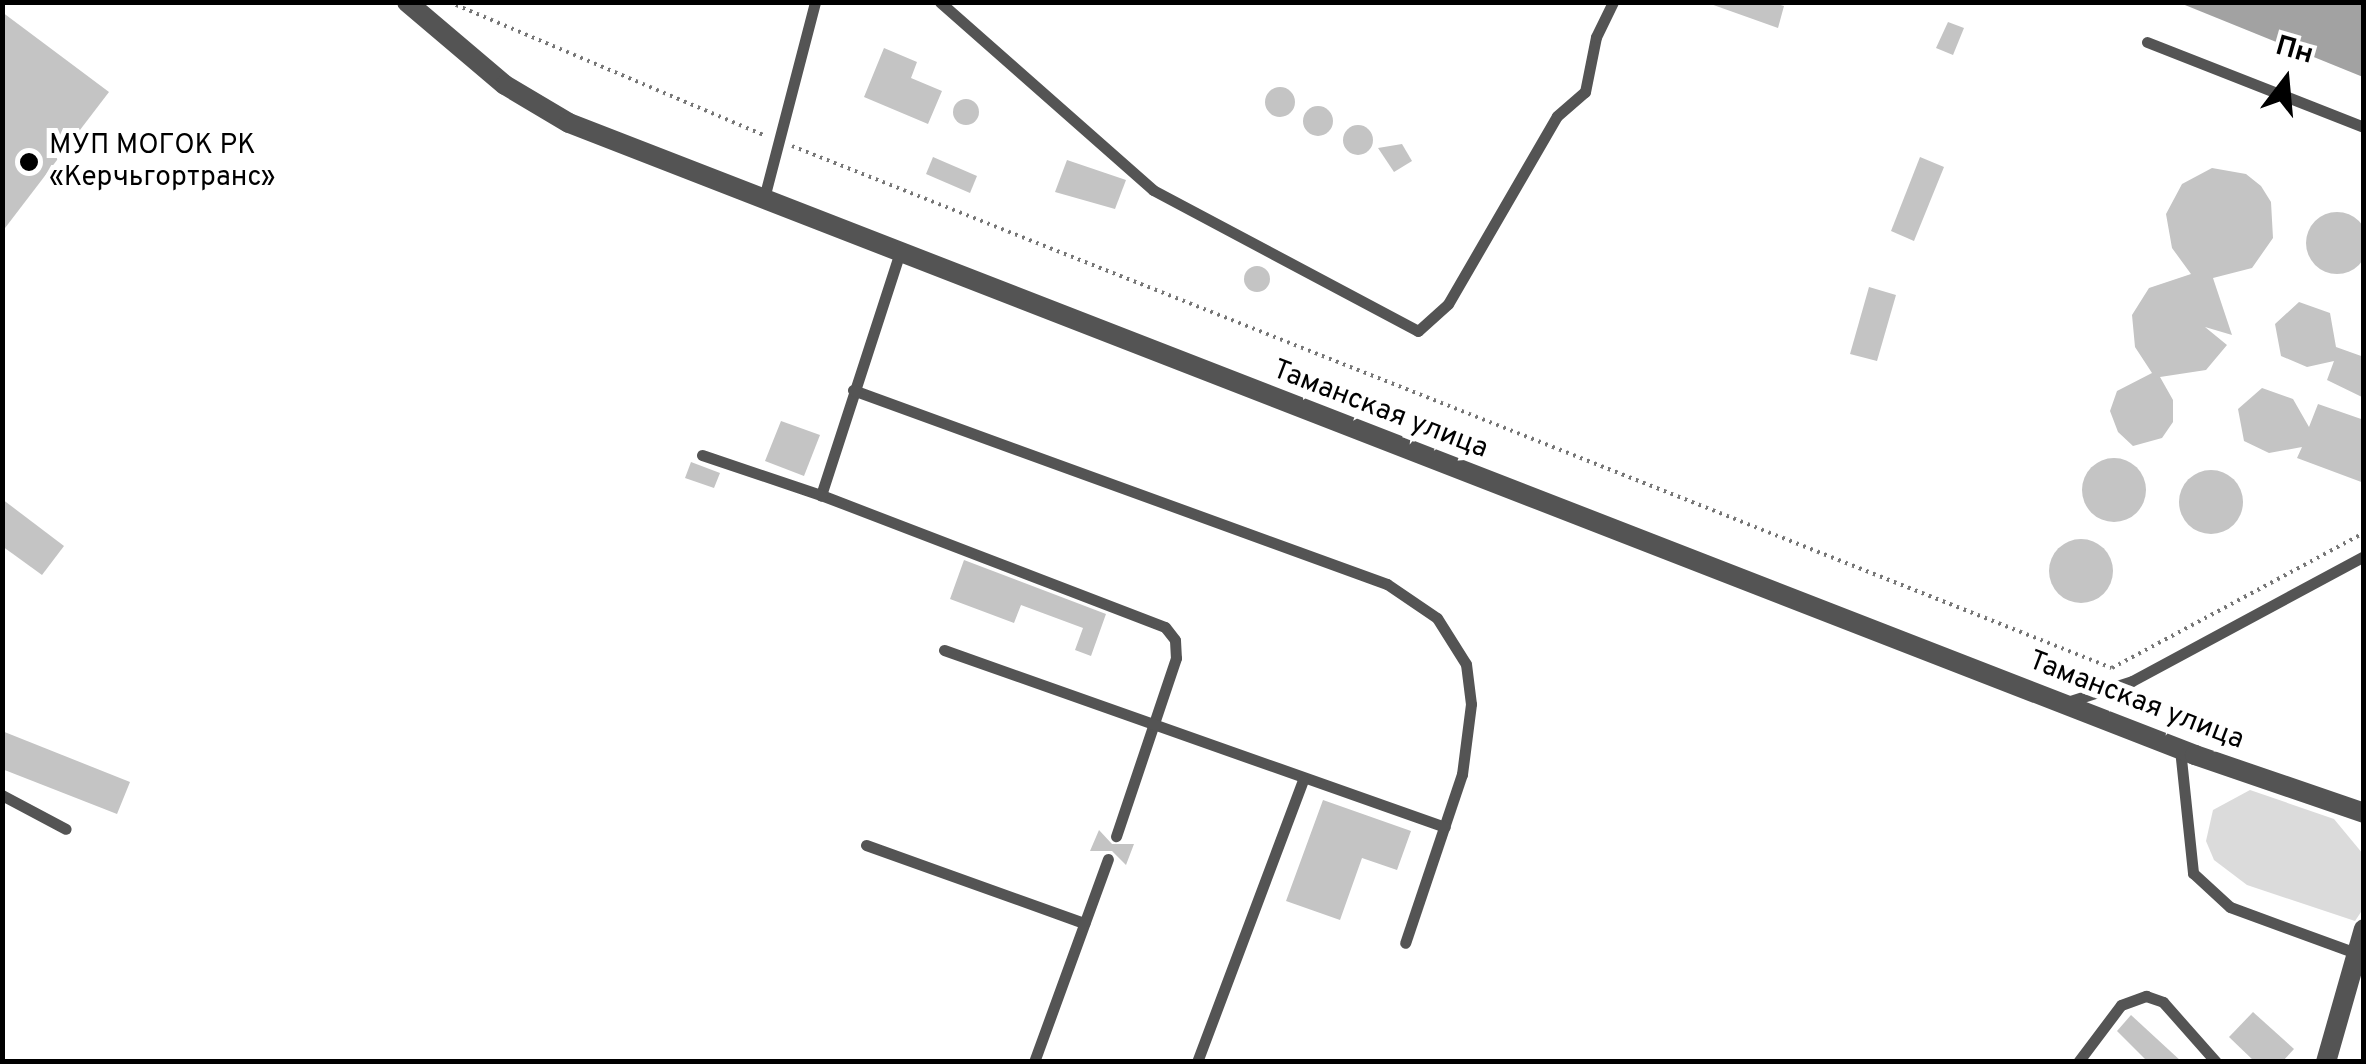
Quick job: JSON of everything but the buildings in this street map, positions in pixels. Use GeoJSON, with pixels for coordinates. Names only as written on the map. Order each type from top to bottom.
{"type":"FeatureCollection","features":[{"type":"Feature","properties":{"kind":"street","name":"Таманская улица"},"geometry":{"type":"LineString","coordinates":[[407,2],[505,85],[570,123],[2180,749],[2364,814]]}},
{"type":"Feature","properties":{"kind":"street"},"geometry":{"type":"LineString","coordinates":[[2326,1062],[2353,952],[2364,929]]}},
{"type":"Feature","properties":{"kind":"lane"},"geometry":{"type":"LineString","coordinates":[[764,198],[815,2]]}},
{"type":"Feature","properties":{"kind":"lane"},"geometry":{"type":"LineString","coordinates":[[940,2],[1153,190],[1418,330],[1448,304],[1557,116],[1585,92],[1596,37],[1613,2]]}},
{"type":"Feature","properties":{"kind":"lane"},"geometry":{"type":"LineString","coordinates":[[2147,42],[2364,127]]}},
{"type":"Feature","properties":{"kind":"lane"},"geometry":{"type":"LineString","coordinates":[[821,495],[900,252]]}},
{"type":"Feature","properties":{"kind":"lane"},"geometry":{"type":"LineString","coordinates":[[853,390],[1387,584],[1437,618],[1466,664],[1470,704],[1462,774],[1406,943]]}},
{"type":"Feature","properties":{"kind":"lane"},"geometry":{"type":"LineString","coordinates":[[702,455],[821,495],[1165,626],[1175,640],[1176,658],[1116,836]]}},
{"type":"Feature","properties":{"kind":"lane"},"geometry":{"type":"LineString","coordinates":[[2064,703],[2132,681],[2364,556]]}},
{"type":"Feature","properties":{"kind":"lane"},"geometry":{"type":"LineString","coordinates":[[944,650],[1302,780],[1444,827]]}},
{"type":"Feature","properties":{"kind":"lane"},"geometry":{"type":"LineString","coordinates":[[2180,749],[2193,873],[2230,907],[2353,952]]}},
{"type":"Feature","properties":{"kind":"lane"},"geometry":{"type":"LineString","coordinates":[[1197,1062],[1302,780]]}},
{"type":"Feature","properties":{"kind":"lane"},"geometry":{"type":"LineString","coordinates":[[2,795],[66,829]]}},
{"type":"Feature","properties":{"kind":"lane"},"geometry":{"type":"LineString","coordinates":[[866,845],[1084,923]]}},
{"type":"Feature","properties":{"kind":"lane"},"geometry":{"type":"LineString","coordinates":[[1034,1062],[1108,858]]}},
{"type":"Feature","properties":{"kind":"lane"},"geometry":{"type":"LineString","coordinates":[[2078,1062],[2120,1006],[2146,996],[2163,1002],[2216,1062]]}},
{"type":"Feature","properties":{"kind":"path"},"geometry":{"type":"LineString","coordinates":[[449,2],[779,141],[2112,668],[2364,533]]}},
{"type":"Feature","properties":{"kind":"shaded area"},"geometry":{"type":"Polygon","coordinates":[[[2180,3],[2363,3],[2363,77],[2180,3]]]}},
{"type":"Feature","properties":{"kind":"shaded area"},"geometry":{"type":"Polygon","coordinates":[[[2250,790],[2334,819],[2363,854],[2363,909],[2355,921],[2247,885],[2214,860],[2206,841],[2213,810],[2250,790]]]}},
{"type":"Feature","properties":{"kind":"place","name":"МУП МОГОК РК «Керчьгортранс»"},"geometry":{"type":"Point","coordinates":[29,162]}}]}
